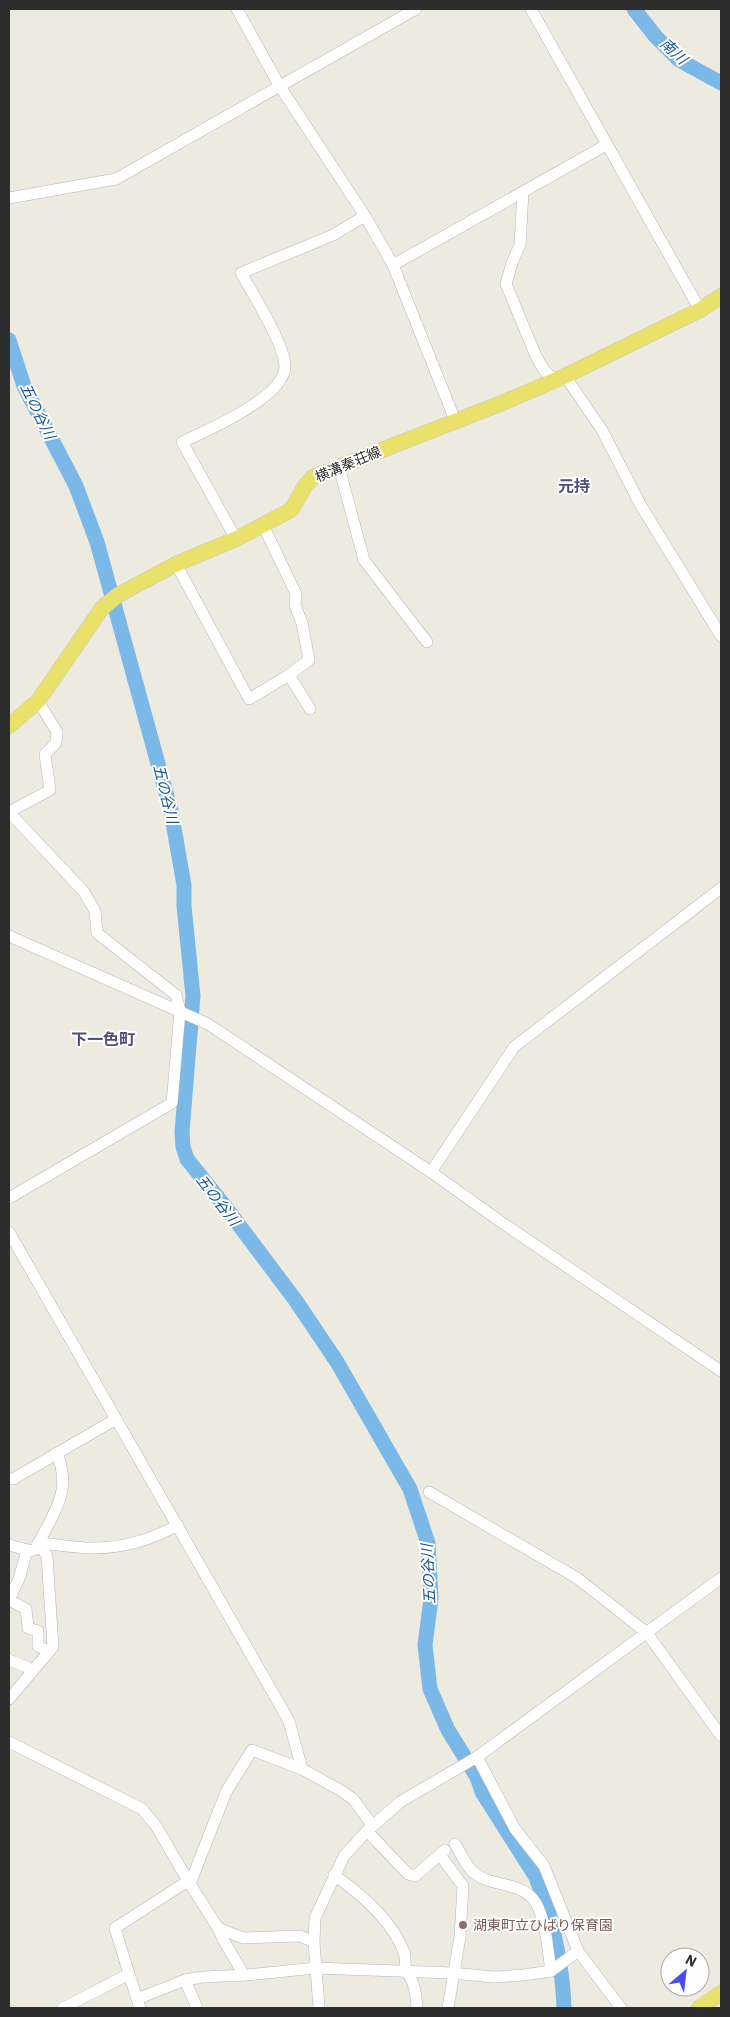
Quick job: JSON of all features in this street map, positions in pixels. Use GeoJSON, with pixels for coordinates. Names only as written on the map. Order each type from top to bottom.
{"type":"FeatureCollection","features":[{"type":"Feature","properties":{"kind":"main road","name":"横溝秦荘線"},"geometry":{"type":"LineString","coordinates":[[9,726],[38,702],[102,608],[118,595],[176,564],[236,539],[290,510],[304,486],[313,477],[560,378],[700,310],[721,296]]}},
{"type":"Feature","properties":{"kind":"main road"},"geometry":{"type":"LineString","coordinates":[[699,2008],[721,1993]]}},
{"type":"Feature","properties":{"kind":"street"},"geometry":{"type":"LineString","coordinates":[[237,9],[279,85],[365,216],[393,265],[455,420]]}},
{"type":"Feature","properties":{"kind":"street"},"geometry":{"type":"LineString","coordinates":[[9,198],[116,179],[416,9]]}},
{"type":"Feature","properties":{"kind":"street"},"geometry":{"type":"LineString","coordinates":[[531,9],[700,310]]}},
{"type":"Feature","properties":{"kind":"street"},"geometry":{"type":"LineString","coordinates":[[393,265],[606,145]]}},
{"type":"Feature","properties":{"kind":"street"},"geometry":{"type":"LineString","coordinates":[[522,192],[520,245],[506,284],[536,356],[544,370],[560,378],[602,430],[640,504],[721,636]]}},
{"type":"Feature","properties":{"kind":"street"},"geometry":{"type":"LineString","coordinates":[[236,539],[182,442],[218,426],[267,395],[275,388],[285,370],[285,360],[279,344],[240,273],[333,234],[365,216]]}},
{"type":"Feature","properties":{"kind":"street"},"geometry":{"type":"LineString","coordinates":[[339,467],[364,560],[427,642]]}},
{"type":"Feature","properties":{"kind":"street"},"geometry":{"type":"LineString","coordinates":[[176,564],[249,698],[289,675],[309,660],[302,623],[295,605],[296,594],[263,525]]}},
{"type":"Feature","properties":{"kind":"street"},"geometry":{"type":"LineString","coordinates":[[289,675],[310,709]]}},
{"type":"Feature","properties":{"kind":"street"},"geometry":{"type":"LineString","coordinates":[[9,1198],[172,1103],[180,1012],[176,995],[97,933],[95,911],[84,892],[9,812],[50,790],[45,754],[56,743],[57,732],[38,702]]}},
{"type":"Feature","properties":{"kind":"street"},"geometry":{"type":"LineString","coordinates":[[431,1172],[514,1047],[721,888]]}},
{"type":"Feature","properties":{"kind":"street"},"geometry":{"type":"LineString","coordinates":[[9,936],[208,1024],[431,1172],[501,1222],[721,1371]]}},
{"type":"Feature","properties":{"kind":"street"},"geometry":{"type":"LineString","coordinates":[[9,1232],[289,1721],[302,1769]]}},
{"type":"Feature","properties":{"kind":"street"},"geometry":{"type":"LineString","coordinates":[[9,1479],[13,1480],[116,1419]]}},
{"type":"Feature","properties":{"kind":"street"},"geometry":{"type":"LineString","coordinates":[[9,1545],[31,1551],[36,1549],[64,1491],[63,1468],[57,1453]]}},
{"type":"Feature","properties":{"kind":"street"},"geometry":{"type":"LineString","coordinates":[[429,1492],[577,1578],[647,1632],[721,1736]]}},
{"type":"Feature","properties":{"kind":"street"},"geometry":{"type":"LineString","coordinates":[[38,1543],[91,1548],[126,1546],[162,1534],[178,1525]]}},
{"type":"Feature","properties":{"kind":"street"},"geometry":{"type":"LineString","coordinates":[[9,1699],[53,1646],[47,1556],[38,1543]]}},
{"type":"Feature","properties":{"kind":"street"},"geometry":{"type":"LineString","coordinates":[[27,1550],[19,1579],[9,1600],[26,1609],[28,1628],[38,1631],[38,1646],[49,1651]]}},
{"type":"Feature","properties":{"kind":"street"},"geometry":{"type":"LineString","coordinates":[[319,2008],[314,1942],[316,1918],[344,1856],[400,1802],[477,1757],[721,1578]]}},
{"type":"Feature","properties":{"kind":"street"},"geometry":{"type":"LineString","coordinates":[[9,1660],[27,1667],[31,1672]]}},
{"type":"Feature","properties":{"kind":"street"},"geometry":{"type":"LineString","coordinates":[[9,1742],[142,1809],[156,1826],[218,1928],[244,1975]]}},
{"type":"Feature","properties":{"kind":"street"},"geometry":{"type":"LineString","coordinates":[[447,1850],[415,1876],[408,1874],[370,1829],[353,1799],[302,1769],[252,1750],[226,1792],[189,1882],[115,1928],[139,2003],[185,1980],[203,1977],[316,1968],[452,1973],[494,1977],[551,1971],[574,1954]]}},
{"type":"Feature","properties":{"kind":"street"},"geometry":{"type":"LineString","coordinates":[[477,1757],[515,1830],[544,1866],[574,1954],[621,2008]]}},
{"type":"Feature","properties":{"kind":"street"},"geometry":{"type":"LineString","coordinates":[[447,1850],[472,1871],[487,1879],[506,1884],[526,1893],[536,1904],[545,1931],[551,1971]]}},
{"type":"Feature","properties":{"kind":"street"},"geometry":{"type":"LineString","coordinates":[[447,1850],[463,1886],[460,1937],[452,1973],[448,2008]]}},
{"type":"Feature","properties":{"kind":"street"},"geometry":{"type":"LineString","coordinates":[[334,1875],[362,1894],[396,1937],[404,1954],[405,1971],[410,1976],[416,1996],[417,2008]]}},
{"type":"Feature","properties":{"kind":"street"},"geometry":{"type":"LineString","coordinates":[[218,1928],[243,1938],[300,1936],[314,1942]]}},
{"type":"Feature","properties":{"kind":"street"},"geometry":{"type":"LineString","coordinates":[[62,2008],[129,1974]]}},
{"type":"Feature","properties":{"kind":"street"},"geometry":{"type":"LineString","coordinates":[[185,1980],[198,2008]]}},
{"type":"Feature","properties":{"kind":"waterway","name":"南川"},"geometry":{"type":"LineString","coordinates":[[634,9],[656,37],[679,60],[721,83]]}},
{"type":"Feature","properties":{"kind":"waterway","name":"五の谷川"},"geometry":{"type":"LineString","coordinates":[[9,340],[24,386],[76,486],[97,542],[171,811],[184,885],[184,906],[193,996],[182,1132],[183,1147],[187,1159],[296,1301],[337,1362],[410,1489],[428,1543],[431,1599],[425,1645],[430,1689],[448,1730],[477,1777],[482,1792],[536,1877],[546,1903],[556,1944],[561,1970],[564,2008]]}},
{"type":"Feature","properties":{"kind":"place","name":"湖東町立ひばり保育園"},"geometry":{"type":"Point","coordinates":[463,1925]}},
{"type":"Feature","properties":{"kind":"district","name":"元持"},"geometry":{"type":"Point","coordinates":[574,486]}},
{"type":"Feature","properties":{"kind":"district","name":"下一色町"},"geometry":{"type":"Point","coordinates":[103,1039]}}]}
